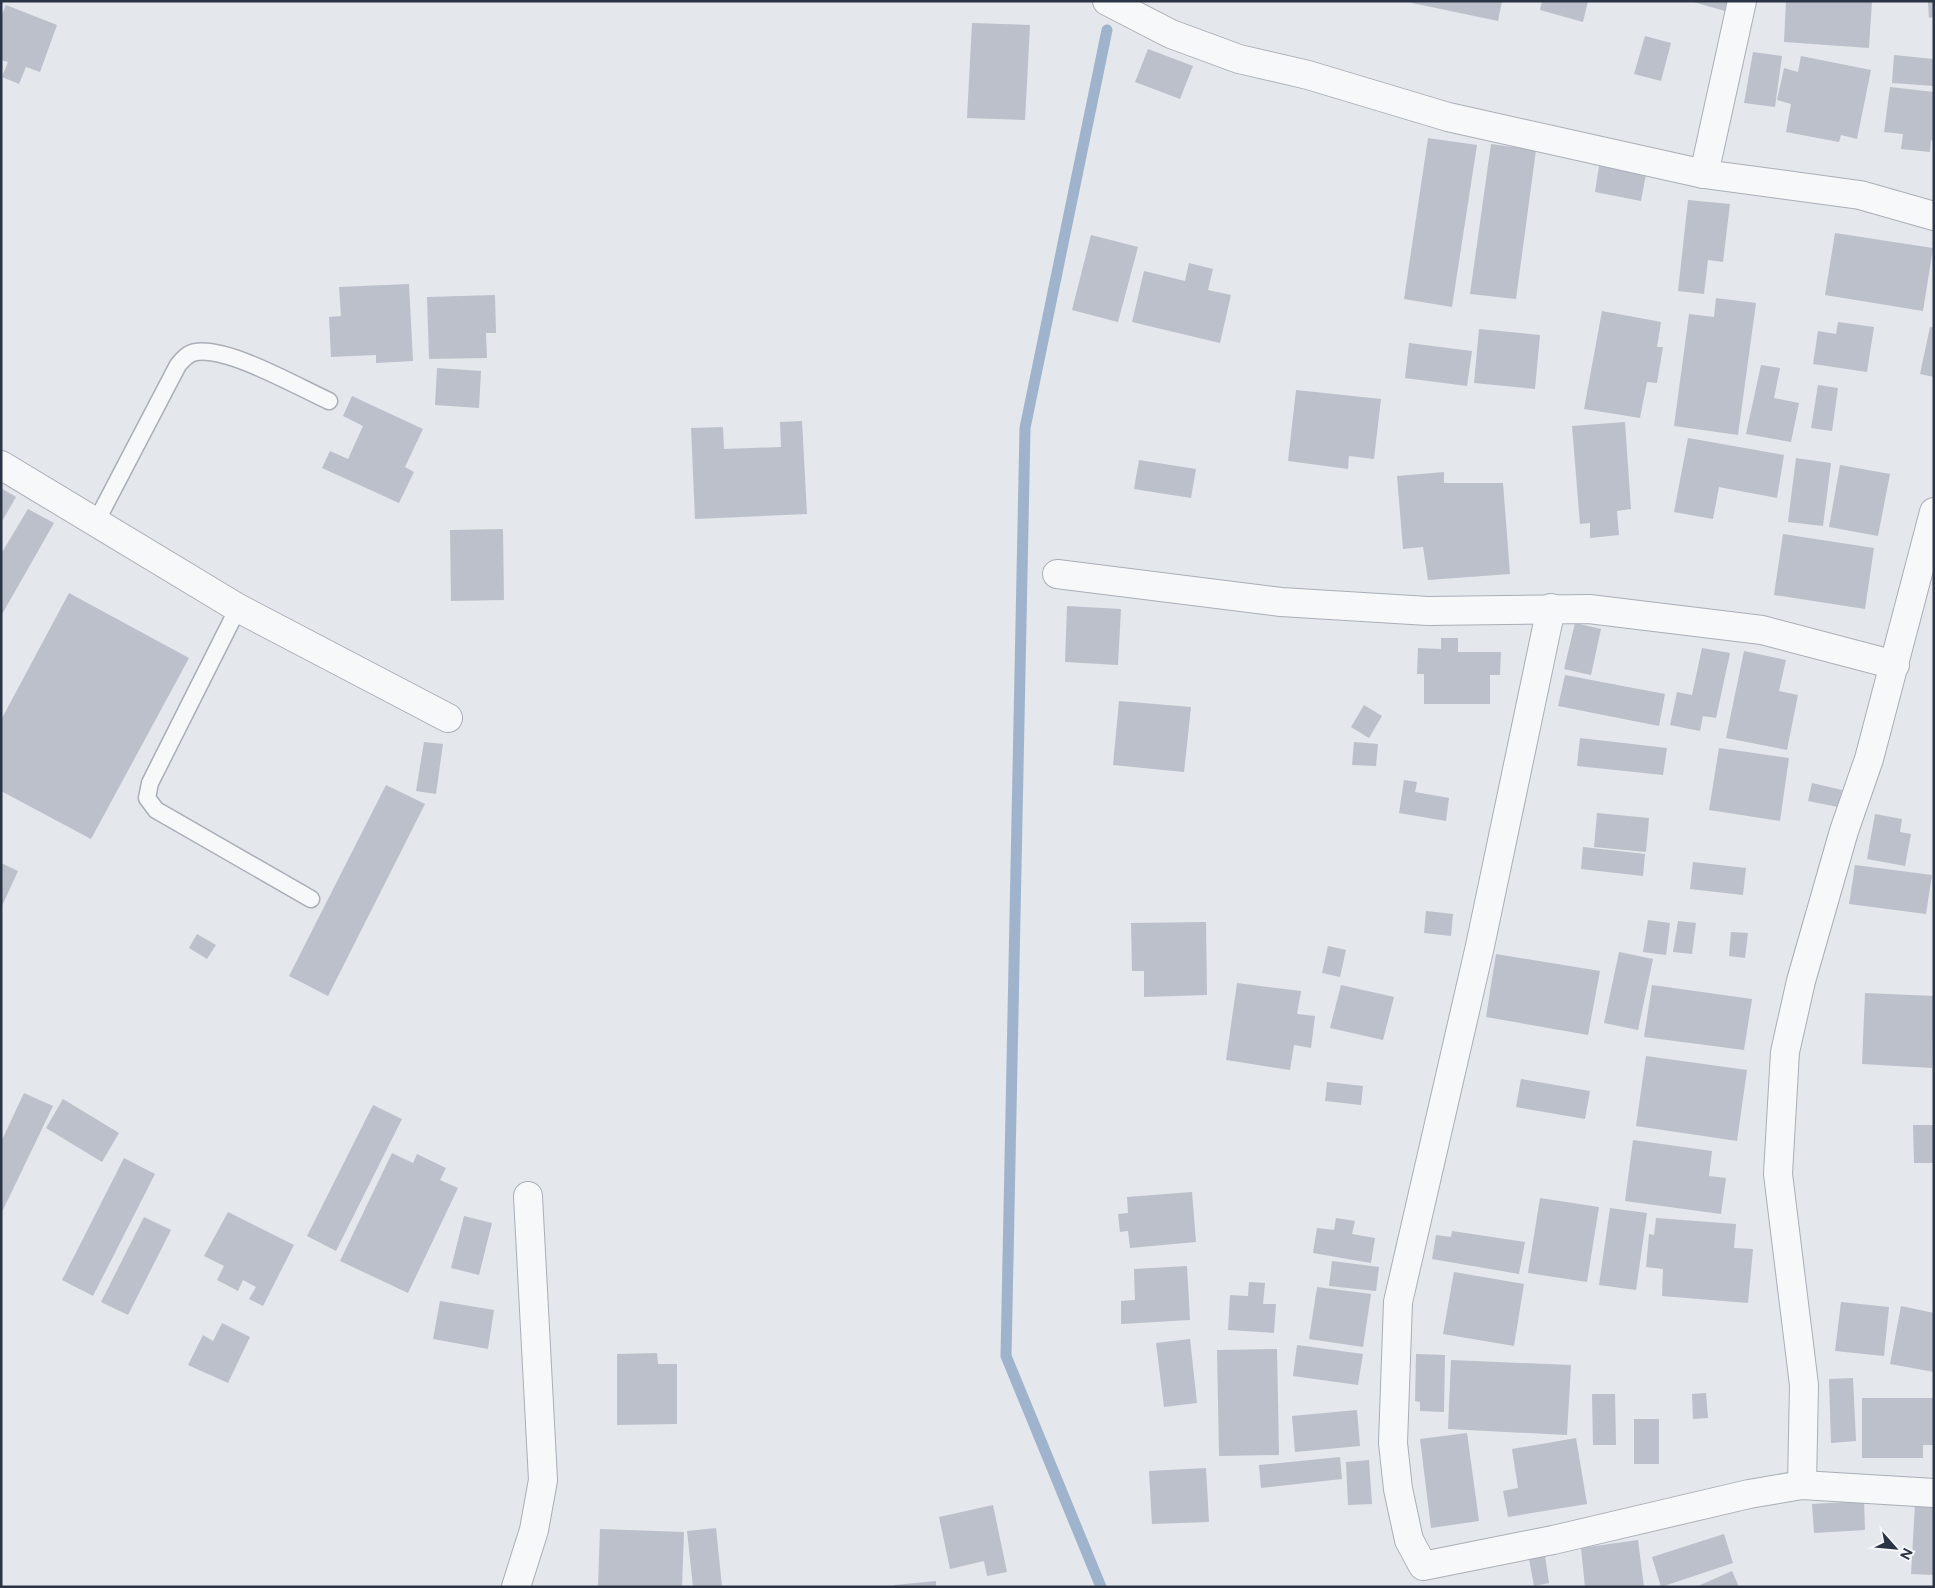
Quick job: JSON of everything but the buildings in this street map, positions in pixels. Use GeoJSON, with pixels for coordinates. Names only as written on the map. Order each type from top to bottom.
{"type":"FeatureCollection","features":[{"type":"Feature","properties":{"kind":"street"},"geometry":{"type":"LineString","coordinates":[[1107,1],[1171,34],[1239,59],[1308,75],[1448,117],[1704,174],[1860,195],[1934,216]]}},
{"type":"Feature","properties":{"kind":"street"},"geometry":{"type":"LineString","coordinates":[[1704,174],[1742,1]]}},
{"type":"Feature","properties":{"kind":"street"},"geometry":{"type":"LineString","coordinates":[[1,466],[238,608],[448,718]]}},
{"type":"Feature","properties":{"kind":"street"},"geometry":{"type":"LineString","coordinates":[[1802,1485],[1804,1385],[1778,1174],[1785,1052],[1818,917],[1869,759],[1934,512]]}},
{"type":"Feature","properties":{"kind":"street"},"geometry":{"type":"LineString","coordinates":[[1057,574],[1281,602],[1428,610],[1589,609],[1762,630],[1895,665]]}},
{"type":"Feature","properties":{"kind":"street"},"geometry":{"type":"LineString","coordinates":[[1550,608],[1480,946],[1398,1302],[1393,1443],[1398,1489],[1409,1540],[1427,1576],[1553,1540],[1749,1494],[1802,1485],[1934,1493]]}},
{"type":"Feature","properties":{"kind":"street"},"geometry":{"type":"LineString","coordinates":[[516,1587],[534,1530],[543,1480],[528,1196]]}},
{"type":"Feature","properties":{"kind":"lane"},"geometry":{"type":"LineString","coordinates":[[96,522],[178,365],[185,356],[195,352],[208,352],[243,361],[329,401]]}},
{"type":"Feature","properties":{"kind":"lane"},"geometry":{"type":"LineString","coordinates":[[238,608],[150,783],[148,798],[156,810],[311,899]]}},
{"type":"Feature","properties":{"kind":"waterway"},"geometry":{"type":"LineString","coordinates":[[1101,1587],[1006,1356],[1025,428],[1107,30]]}}]}
